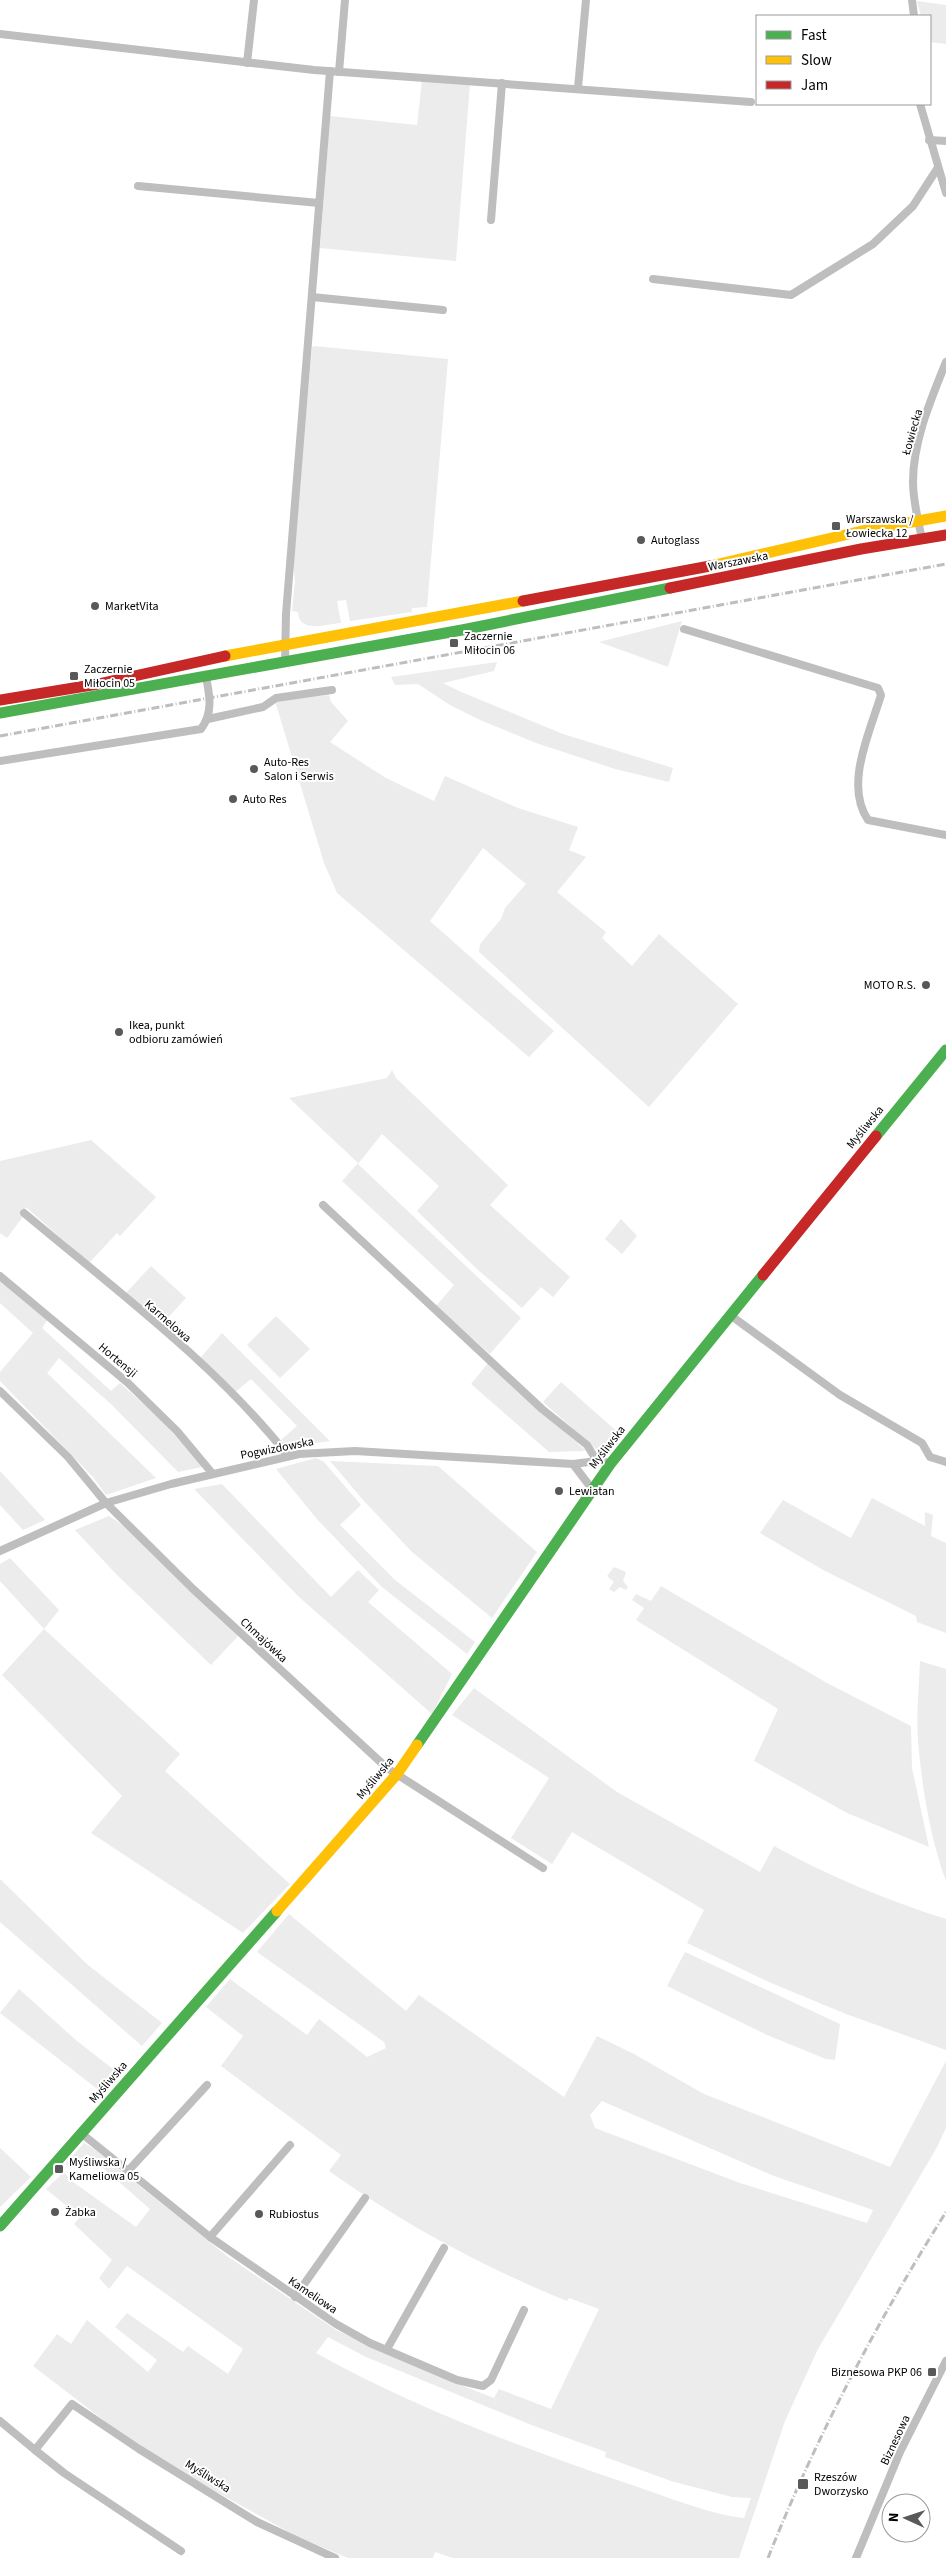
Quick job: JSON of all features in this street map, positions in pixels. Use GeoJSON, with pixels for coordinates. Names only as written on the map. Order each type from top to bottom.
{"type":"FeatureCollection","features":[{"type":"Feature","properties":{"kind":"main road","name":"Warszawska"},"geometry":{"type":"LineString","coordinates":[[0,700],[98,684],[285,645],[708,567],[835,537],[946,516]]}},
{"type":"Feature","properties":{"kind":"main road","name":"Warszawska"},"geometry":{"type":"LineString","coordinates":[[0,713],[462,630],[535,613],[946,535]]}},
{"type":"Feature","properties":{"kind":"main road","name":"Myśliwska"},"geometry":{"type":"LineString","coordinates":[[0,2226],[397,1774],[611,1463],[946,1050]]}},
{"type":"Feature","properties":{"kind":"street"},"geometry":{"type":"LineString","coordinates":[[247,63],[254,0]]}},
{"type":"Feature","properties":{"kind":"street"},"geometry":{"type":"LineString","coordinates":[[339,72],[344,0]]}},
{"type":"Feature","properties":{"kind":"street"},"geometry":{"type":"LineString","coordinates":[[578,88],[586,0]]}},
{"type":"Feature","properties":{"kind":"street"},"geometry":{"type":"LineString","coordinates":[[912,0],[914,15]]}},
{"type":"Feature","properties":{"kind":"street"},"geometry":{"type":"LineString","coordinates":[[0,34],[339,72],[750,102]]}},
{"type":"Feature","properties":{"kind":"street"},"geometry":{"type":"LineString","coordinates":[[285,662],[330,71]]}},
{"type":"Feature","properties":{"kind":"street"},"geometry":{"type":"LineString","coordinates":[[491,220],[502,83]]}},
{"type":"Feature","properties":{"kind":"street"},"geometry":{"type":"LineString","coordinates":[[920,105],[937,169],[946,193]]}},
{"type":"Feature","properties":{"kind":"street"},"geometry":{"type":"LineString","coordinates":[[929,140],[946,141]]}},
{"type":"Feature","properties":{"kind":"street"},"geometry":{"type":"LineString","coordinates":[[653,279],[791,295],[872,244],[914,206],[937,169]]}},
{"type":"Feature","properties":{"kind":"street"},"geometry":{"type":"LineString","coordinates":[[138,186],[319,203]]}},
{"type":"Feature","properties":{"kind":"street"},"geometry":{"type":"LineString","coordinates":[[312,297],[443,310]]}},
{"type":"Feature","properties":{"kind":"street","name":"Łowiecka"},"geometry":{"type":"LineString","coordinates":[[922,539],[913,481],[917,447],[946,362]]}},
{"type":"Feature","properties":{"kind":"street"},"geometry":{"type":"LineString","coordinates":[[684,629],[878,688],[881,695],[856,781],[858,800],[868,820],[946,835]]}},
{"type":"Feature","properties":{"kind":"street"},"geometry":{"type":"LineString","coordinates":[[0,761],[201,729],[208,719],[210,705],[206,677]]}},
{"type":"Feature","properties":{"kind":"street"},"geometry":{"type":"LineString","coordinates":[[208,719],[263,708],[276,698],[332,690]]}},
{"type":"Feature","properties":{"kind":"street"},"geometry":{"type":"LineString","coordinates":[[324,1205],[542,1409],[587,1446],[597,1461]]}},
{"type":"Feature","properties":{"kind":"street","name":"Karmelowa"},"geometry":{"type":"LineString","coordinates":[[24,1213],[191,1355],[268,1432],[288,1456]]}},
{"type":"Feature","properties":{"kind":"street","name":"Hortensji"},"geometry":{"type":"LineString","coordinates":[[0,1276],[128,1383],[177,1431],[212,1473]]}},
{"type":"Feature","properties":{"kind":"street"},"geometry":{"type":"LineString","coordinates":[[730,1315],[840,1396],[922,1444],[930,1457],[946,1462]]}},
{"type":"Feature","properties":{"kind":"street","name":"Chmajówka"},"geometry":{"type":"LineString","coordinates":[[0,1391],[68,1457],[106,1503],[270,1662],[386,1768],[543,1868]]}},
{"type":"Feature","properties":{"kind":"street","name":"Pogwizdowska"},"geometry":{"type":"LineString","coordinates":[[0,1551],[106,1503],[212,1473],[288,1456],[325,1451],[355,1451],[573,1464],[597,1461],[611,1463]]}},
{"type":"Feature","properties":{"kind":"street"},"geometry":{"type":"LineString","coordinates":[[573,1464],[592,1489]]}},
{"type":"Feature","properties":{"kind":"street"},"geometry":{"type":"LineString","coordinates":[[128,2171],[207,2084]]}},
{"type":"Feature","properties":{"kind":"street","name":"Kameliowa"},"geometry":{"type":"LineString","coordinates":[[82,2133],[210,2237],[295,2297],[349,2332],[457,2380],[483,2386],[495,2374],[524,2310]]}},
{"type":"Feature","properties":{"kind":"street"},"geometry":{"type":"LineString","coordinates":[[210,2237],[290,2145]]}},
{"type":"Feature","properties":{"kind":"street"},"geometry":{"type":"LineString","coordinates":[[295,2297],[364,2198]]}},
{"type":"Feature","properties":{"kind":"street"},"geometry":{"type":"LineString","coordinates":[[387,2349],[444,2248]]}},
{"type":"Feature","properties":{"kind":"street","name":"Biznesowa"},"geometry":{"type":"LineString","coordinates":[[856,2558],[900,2452],[946,2361]]}},
{"type":"Feature","properties":{"kind":"street","name":"Myśliwska"},"geometry":{"type":"LineString","coordinates":[[35,2450],[72,2404],[139,2449],[257,2522],[335,2558]]}},
{"type":"Feature","properties":{"kind":"street"},"geometry":{"type":"LineString","coordinates":[[0,2421],[64,2473],[181,2551]]}},
{"type":"Feature","properties":{"kind":"shaded area"},"geometry":{"type":"Polygon","coordinates":[[[917,1],[946,5],[946,44],[931,42],[931,15],[921,15],[917,1]]]}},
{"type":"Feature","properties":{"kind":"shaded area"},"geometry":{"type":"Polygon","coordinates":[[[422,80],[470,84],[456,261],[320,248],[330,116],[417,125],[422,80]]]}},
{"type":"Feature","properties":{"kind":"shaded area"},"geometry":{"type":"Polygon","coordinates":[[[312,347],[448,359],[427,607],[412,608],[412,612],[350,621],[346,600],[337,601],[341,623],[321,626],[303,623],[298,612],[292,611],[295,581],[293,560],[312,347]]]}},
{"type":"Feature","properties":{"kind":"shaded area"},"geometry":{"type":"Polygon","coordinates":[[[682,621],[668,667],[599,642],[682,621]]]}},
{"type":"Feature","properties":{"kind":"shaded area"},"geometry":{"type":"Polygon","coordinates":[[[497,662],[494,671],[443,683],[563,734],[673,768],[669,782],[615,769],[536,743],[480,720],[450,705],[418,684],[395,685],[391,677],[497,662]]]}},
{"type":"Feature","properties":{"kind":"shaded area"},"geometry":{"type":"Polygon","coordinates":[[[329,695],[331,702],[348,721],[330,742],[386,778],[434,801],[445,776],[518,808],[578,827],[569,850],[586,857],[557,892],[606,932],[602,938],[632,966],[659,934],[738,1004],[649,1107],[479,952],[480,944],[501,919],[505,908],[526,884],[483,848],[430,921],[554,1031],[529,1057],[337,893],[324,863],[275,701],[329,695]]]}},
{"type":"Feature","properties":{"kind":"shaded area"},"geometry":{"type":"Polygon","coordinates":[[[392,1070],[396,1078],[508,1185],[490,1205],[570,1277],[553,1297],[541,1287],[522,1308],[477,1269],[417,1211],[439,1186],[382,1134],[358,1164],[521,1318],[490,1354],[436,1306],[454,1285],[342,1181],[358,1163],[289,1098],[387,1078],[392,1070]]]}},
{"type":"Feature","properties":{"kind":"shaded area"},"geometry":{"type":"Polygon","coordinates":[[[91,1140],[156,1197],[120,1236],[117,1233],[89,1263],[26,1207],[22,1218],[7,1238],[0,1233],[0,1161],[91,1140]]]}},
{"type":"Feature","properties":{"kind":"shaded area"},"geometry":{"type":"Polygon","coordinates":[[[621,1219],[637,1236],[622,1254],[605,1239],[621,1219]]]}},
{"type":"Feature","properties":{"kind":"shaded area"},"geometry":{"type":"Polygon","coordinates":[[[151,1266],[186,1298],[162,1324],[126,1293],[151,1266]]]}},
{"type":"Feature","properties":{"kind":"shaded area"},"geometry":{"type":"Polygon","coordinates":[[[0,1280],[48,1319],[42,1328],[111,1391],[120,1383],[159,1418],[201,1463],[202,1467],[178,1472],[112,1405],[59,1358],[47,1373],[156,1478],[106,1495],[93,1477],[0,1381],[0,1372],[33,1333],[0,1303],[0,1280]]]}},
{"type":"Feature","properties":{"kind":"shaded area"},"geometry":{"type":"Polygon","coordinates":[[[276,1316],[310,1349],[280,1378],[247,1345],[276,1316]]]}},
{"type":"Feature","properties":{"kind":"shaded area"},"geometry":{"type":"Polygon","coordinates":[[[222,1333],[330,1441],[287,1447],[281,1440],[297,1426],[251,1379],[234,1393],[200,1358],[222,1333]]]}},
{"type":"Feature","properties":{"kind":"shaded area"},"geometry":{"type":"Polygon","coordinates":[[[488,1363],[586,1451],[549,1452],[471,1384],[488,1363]]]}},
{"type":"Feature","properties":{"kind":"shaded area"},"geometry":{"type":"Polygon","coordinates":[[[561,1382],[621,1435],[596,1449],[543,1402],[561,1382]]]}},
{"type":"Feature","properties":{"kind":"shaded area"},"geometry":{"type":"Polygon","coordinates":[[[316,1458],[324,1462],[361,1505],[340,1525],[395,1580],[475,1642],[467,1654],[382,1587],[316,1518],[276,1469],[316,1458]]]}},
{"type":"Feature","properties":{"kind":"shaded area"},"geometry":{"type":"Polygon","coordinates":[[[330,1461],[438,1466],[537,1552],[492,1618],[412,1552],[364,1501],[330,1461]]]}},
{"type":"Feature","properties":{"kind":"shaded area"},"geometry":{"type":"Polygon","coordinates":[[[0,1471],[45,1520],[23,1530],[0,1505],[0,1471]]]}},
{"type":"Feature","properties":{"kind":"shaded area"},"geometry":{"type":"Polygon","coordinates":[[[222,1484],[331,1597],[358,1570],[379,1590],[368,1602],[452,1674],[432,1714],[299,1597],[194,1489],[222,1484]]]}},
{"type":"Feature","properties":{"kind":"shaded area"},"geometry":{"type":"Polygon","coordinates":[[[872,1498],[925,1526],[925,1512],[933,1515],[931,1536],[946,1543],[946,1633],[917,1622],[916,1616],[825,1571],[760,1533],[783,1500],[851,1538],[872,1498]]]}},
{"type":"Feature","properties":{"kind":"shaded area"},"geometry":{"type":"Polygon","coordinates":[[[109,1516],[127,1528],[238,1636],[211,1665],[117,1575],[75,1530],[109,1516]]]}},
{"type":"Feature","properties":{"kind":"shaded area"},"geometry":{"type":"Polygon","coordinates":[[[10,1558],[59,1610],[44,1629],[0,1581],[0,1564],[10,1558]]]}},
{"type":"Feature","properties":{"kind":"shaded area"},"geometry":{"type":"Polygon","coordinates":[[[614,1567],[626,1572],[623,1581],[628,1587],[626,1590],[620,1587],[614,1592],[609,1589],[614,1582],[607,1576],[614,1567]]]}},
{"type":"Feature","properties":{"kind":"shaded area"},"geometry":{"type":"Polygon","coordinates":[[[661,1586],[827,1683],[911,1726],[912,1768],[929,1847],[847,1813],[754,1761],[778,1709],[636,1620],[644,1608],[632,1600],[636,1594],[651,1601],[661,1586]]]}},
{"type":"Feature","properties":{"kind":"shaded area"},"geometry":{"type":"Polygon","coordinates":[[[44,1629],[180,1754],[165,1771],[290,1884],[243,1933],[91,1833],[122,1796],[2,1675],[44,1629]]]}},
{"type":"Feature","properties":{"kind":"shaded area"},"geometry":{"type":"Polygon","coordinates":[[[920,1661],[946,1669],[946,1881],[931,1830],[924,1794],[917,1721],[920,1661]]]}},
{"type":"Feature","properties":{"kind":"shaded area"},"geometry":{"type":"Polygon","coordinates":[[[474,1688],[617,1792],[760,1872],[774,1846],[858,1887],[946,1919],[946,2050],[846,2014],[771,1983],[687,1943],[704,1910],[572,1832],[552,1864],[511,1838],[549,1778],[452,1715],[474,1688]]]}},
{"type":"Feature","properties":{"kind":"shaded area"},"geometry":{"type":"Polygon","coordinates":[[[0,1879],[88,1965],[162,2023],[142,2046],[0,1922],[0,1879]]]}},
{"type":"Feature","properties":{"kind":"shaded area"},"geometry":{"type":"Polygon","coordinates":[[[289,1914],[406,2011],[419,1995],[564,2097],[597,2036],[634,2054],[704,2094],[890,2167],[946,2061],[946,2128],[936,2149],[818,2349],[785,2421],[739,2558],[453,2558],[435,2552],[433,2558],[348,2558],[296,2536],[195,2480],[119,2432],[33,2366],[57,2334],[71,2344],[87,2320],[148,2372],[157,2360],[115,2327],[127,2313],[183,2352],[188,2346],[228,2374],[243,2349],[127,2266],[109,2289],[99,2278],[112,2260],[74,2224],[80,2217],[46,2189],[64,2172],[73,2182],[136,2227],[150,2209],[87,2154],[69,2168],[66,2163],[84,2143],[227,2256],[336,2330],[445,2379],[494,2398],[499,2389],[551,2409],[599,2309],[569,2298],[567,2301],[505,2274],[444,2243],[386,2209],[329,2171],[341,2155],[221,2066],[243,2036],[206,2007],[230,1979],[307,2035],[319,2019],[367,2057],[386,2048],[384,2042],[257,1952],[289,1914]],[[602,2101],[590,2115],[595,2128],[740,2183],[867,2223],[873,2210],[774,2176],[602,2101]],[[328,2337],[316,2353],[431,2410],[513,2443],[675,2500],[744,2518],[751,2498],[732,2497],[671,2481],[605,2457],[606,2452],[534,2426],[366,2357],[328,2337]]]}},
{"type":"Feature","properties":{"kind":"shaded area"},"geometry":{"type":"Polygon","coordinates":[[[685,1952],[840,2024],[835,2060],[826,2059],[767,2035],[667,1986],[685,1952]]]}},
{"type":"Feature","properties":{"kind":"shaded area"},"geometry":{"type":"Polygon","coordinates":[[[19,1989],[77,2041],[118,2073],[101,2092],[0,2013],[19,1989]]]}},
{"type":"Feature","properties":{"kind":"shaded area"},"geometry":{"type":"Polygon","coordinates":[[[0,2148],[31,2177],[0,2207],[0,2148]]]}},
{"type":"Feature","properties":{"kind":"railway"},"geometry":{"type":"LineString","coordinates":[[0,736],[946,564]]}},
{"type":"Feature","properties":{"kind":"railway"},"geometry":{"type":"LineString","coordinates":[[768,2558],[806,2468],[849,2381],[896,2295],[946,2212]]}},
{"type":"Feature","properties":{"kind":"traffic: fast"},"geometry":{"type":"LineString","coordinates":[[0,713],[462,630],[670,588]]}},
{"type":"Feature","properties":{"kind":"traffic: fast"},"geometry":{"type":"LineString","coordinates":[[876,1136],[946,1050]]}},
{"type":"Feature","properties":{"kind":"traffic: fast"},"geometry":{"type":"LineString","coordinates":[[417,1745],[611,1463],[763,1275]]}},
{"type":"Feature","properties":{"kind":"traffic: fast"},"geometry":{"type":"LineString","coordinates":[[0,2226],[277,1911]]}},
{"type":"Feature","properties":{"kind":"traffic: slow"},"geometry":{"type":"LineString","coordinates":[[710,566],[862,531],[946,516]]}},
{"type":"Feature","properties":{"kind":"traffic: slow"},"geometry":{"type":"LineString","coordinates":[[225,656],[523,601]]}},
{"type":"Feature","properties":{"kind":"traffic: slow"},"geometry":{"type":"LineString","coordinates":[[277,1911],[397,1774],[417,1745]]}},
{"type":"Feature","properties":{"kind":"traffic: jam"},"geometry":{"type":"LineString","coordinates":[[670,588],[861,549],[946,535]]}},
{"type":"Feature","properties":{"kind":"traffic: jam"},"geometry":{"type":"LineString","coordinates":[[523,601],[710,566]]}},
{"type":"Feature","properties":{"kind":"traffic: jam"},"geometry":{"type":"LineString","coordinates":[[0,700],[98,684],[225,656]]}},
{"type":"Feature","properties":{"kind":"traffic: jam"},"geometry":{"type":"LineString","coordinates":[[763,1275],[876,1136]]}},
{"type":"Feature","properties":{"kind":"place","name":"Warszawska / Łowiecka 12"},"geometry":{"type":"Point","coordinates":[836,526]}},
{"type":"Feature","properties":{"kind":"place","name":"Autoglass"},"geometry":{"type":"Point","coordinates":[641,540]}},
{"type":"Feature","properties":{"kind":"place","name":"MarketVita"},"geometry":{"type":"Point","coordinates":[95,606]}},
{"type":"Feature","properties":{"kind":"place","name":"Zaczernie Miłocin 06"},"geometry":{"type":"Point","coordinates":[454,643]}},
{"type":"Feature","properties":{"kind":"place","name":"Zaczernie Miłocin 05"},"geometry":{"type":"Point","coordinates":[74,676]}},
{"type":"Feature","properties":{"kind":"place","name":"Auto-Res Salon i Serwis"},"geometry":{"type":"Point","coordinates":[254,769]}},
{"type":"Feature","properties":{"kind":"place","name":"Auto Res"},"geometry":{"type":"Point","coordinates":[233,799]}},
{"type":"Feature","properties":{"kind":"place","name":"MOTO R.S."},"geometry":{"type":"Point","coordinates":[926,985]}},
{"type":"Feature","properties":{"kind":"place","name":"Ikea, punkt odbioru zamówień"},"geometry":{"type":"Point","coordinates":[119,1032]}},
{"type":"Feature","properties":{"kind":"place","name":"Lewiatan"},"geometry":{"type":"Point","coordinates":[559,1491]}},
{"type":"Feature","properties":{"kind":"place","name":"Myśliwska / Kameliowa 05"},"geometry":{"type":"Point","coordinates":[59,2169]}},
{"type":"Feature","properties":{"kind":"place","name":"Żabka"},"geometry":{"type":"Point","coordinates":[55,2212]}},
{"type":"Feature","properties":{"kind":"place","name":"Rubiostus"},"geometry":{"type":"Point","coordinates":[259,2214]}},
{"type":"Feature","properties":{"kind":"place","name":"Biznesowa PKP 06"},"geometry":{"type":"Point","coordinates":[932,2372]}},
{"type":"Feature","properties":{"kind":"place","name":"Rzeszów Dworzysko"},"geometry":{"type":"Point","coordinates":[803,2484]}}]}
